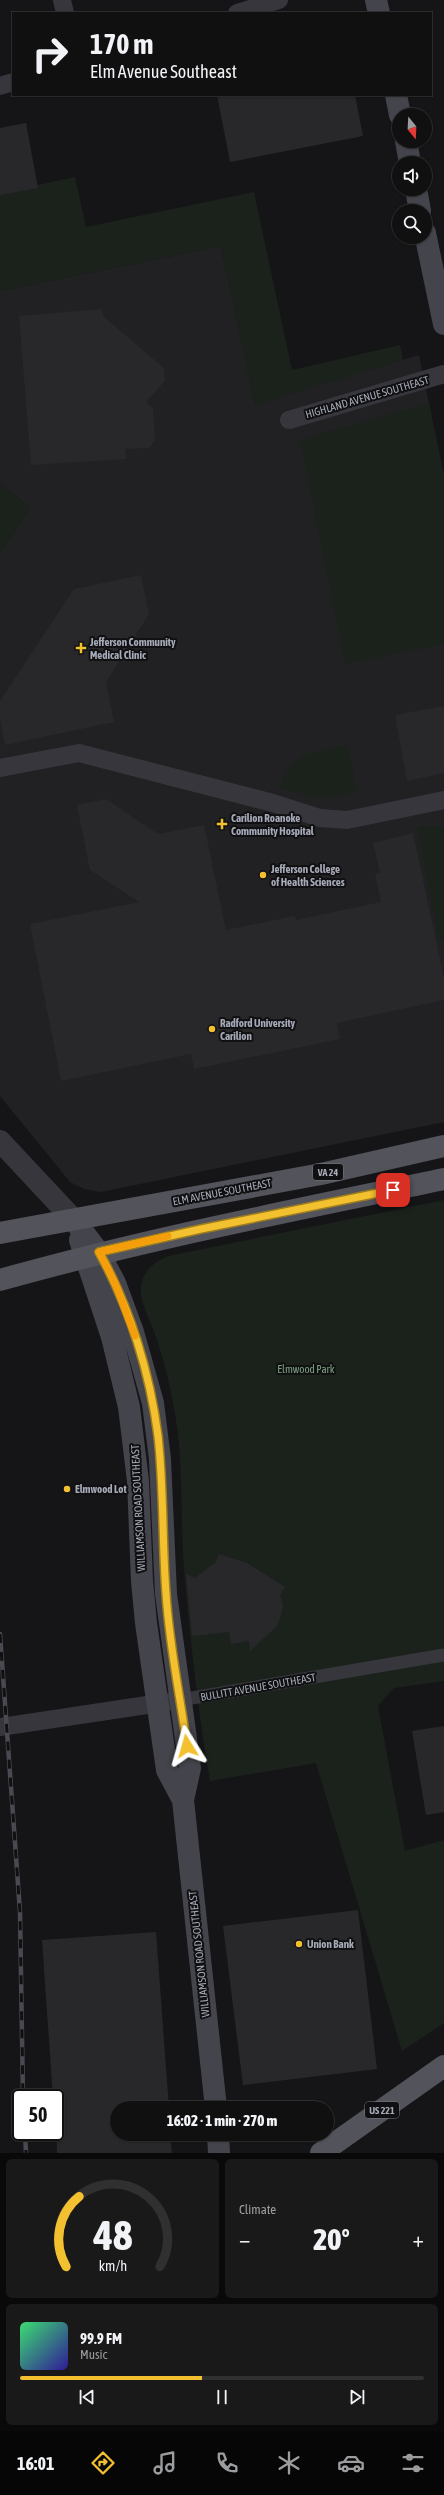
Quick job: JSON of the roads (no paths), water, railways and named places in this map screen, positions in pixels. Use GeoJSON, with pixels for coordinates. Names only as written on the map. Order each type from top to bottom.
{"type":"FeatureCollection","features":[{"type":"Feature","properties":{"kind":"main road"},"geometry":{"type":"LineString","coordinates":[[376,0],[379,12]]}},
{"type":"Feature","properties":{"kind":"main road"},"geometry":{"type":"LineString","coordinates":[[396,96],[399,108]]}},
{"type":"Feature","properties":{"kind":"main road"},"geometry":{"type":"LineString","coordinates":[[427,244],[444,324]]}},
{"type":"Feature","properties":{"kind":"main road","name":"ELM AVENUE SOUTHEAST"},"geometry":{"type":"LineString","coordinates":[[3,1232],[321,1174],[444,1146]]}},
{"type":"Feature","properties":{"kind":"main road"},"geometry":{"type":"LineString","coordinates":[[9,1278],[92,1255],[201,1229],[444,1180]]}},
{"type":"Feature","properties":{"kind":"main road","name":"WILLIAMSON ROAD SOUTHEAST"},"geometry":{"type":"LineString","coordinates":[[74,1220],[92,1255],[129,1407],[138,1481],[142,1581],[158,1703],[168,1770],[183,1800]]}},
{"type":"Feature","properties":{"kind":"main road","name":"WILLIAMSON ROAD SOUTHEAST"},"geometry":{"type":"LineString","coordinates":[[92,1255],[113,1278],[127,1314],[153,1403],[160,1459],[166,1594],[190,1768],[183,1800],[215,2101]]}},
{"type":"Feature","properties":{"kind":"main road","name":"US 221"},"geometry":{"type":"LineString","coordinates":[[321,2153],[444,2066]]}},
{"type":"Feature","properties":{"kind":"main road"},"geometry":{"type":"LineString","coordinates":[[218,2141],[219,2153]]}},
{"type":"Feature","properties":{"kind":"street"},"geometry":{"type":"LineString","coordinates":[[62,0],[65,12]]}},
{"type":"Feature","properties":{"kind":"street"},"geometry":{"type":"LineString","coordinates":[[240,12],[279,0]]}},
{"type":"Feature","properties":{"kind":"street"},"geometry":{"type":"LineString","coordinates":[[0,86],[12,82]]}},
{"type":"Feature","properties":{"kind":"street","name":"HIGHLAND AVENUE SOUTHEAST"},"geometry":{"type":"LineString","coordinates":[[289,420],[444,374]]}},
{"type":"Feature","properties":{"kind":"street"},"geometry":{"type":"LineString","coordinates":[[0,768],[79,753],[273,803],[320,818],[347,820],[444,800]]}},
{"type":"Feature","properties":{"kind":"street","name":"WILLIAMSON ROAD SOUTHEAST"},"geometry":{"type":"LineString","coordinates":[[0,1141],[74,1220]]}},
{"type":"Feature","properties":{"kind":"street","name":"BULLITT AVENUE SOUTHEAST"},"geometry":{"type":"LineString","coordinates":[[0,1726],[180,1700],[444,1656]]}},
{"type":"Feature","properties":{"kind":"railway"},"geometry":{"type":"LineString","coordinates":[[0,1634],[20,1912],[23,2089]]}},
{"type":"Feature","properties":{"kind":"railway"},"geometry":{"type":"LineString","coordinates":[[25,2141],[26,2153]]}},
{"type":"Feature","properties":{"kind":"place","name":"Jefferson Community Medical Clinic"},"geometry":{"type":"Point","coordinates":[81,648]}},
{"type":"Feature","properties":{"kind":"place","name":"Carilion Roanoke Community Hospital"},"geometry":{"type":"Point","coordinates":[222,824]}},
{"type":"Feature","properties":{"kind":"place","name":"Jefferson College of Health Sciences"},"geometry":{"type":"Point","coordinates":[263,875]}},
{"type":"Feature","properties":{"kind":"place","name":"Radford University Carilion"},"geometry":{"type":"Point","coordinates":[212,1029]}},
{"type":"Feature","properties":{"kind":"place","name":"Elmwood Lot"},"geometry":{"type":"Point","coordinates":[67,1489]}},
{"type":"Feature","properties":{"kind":"place","name":"Union Bank"},"geometry":{"type":"Point","coordinates":[299,1944]}},
{"type":"Feature","properties":{"kind":"park label","name":"Elmwood Park"},"geometry":{"type":"Point","coordinates":[306,1369]}}]}
